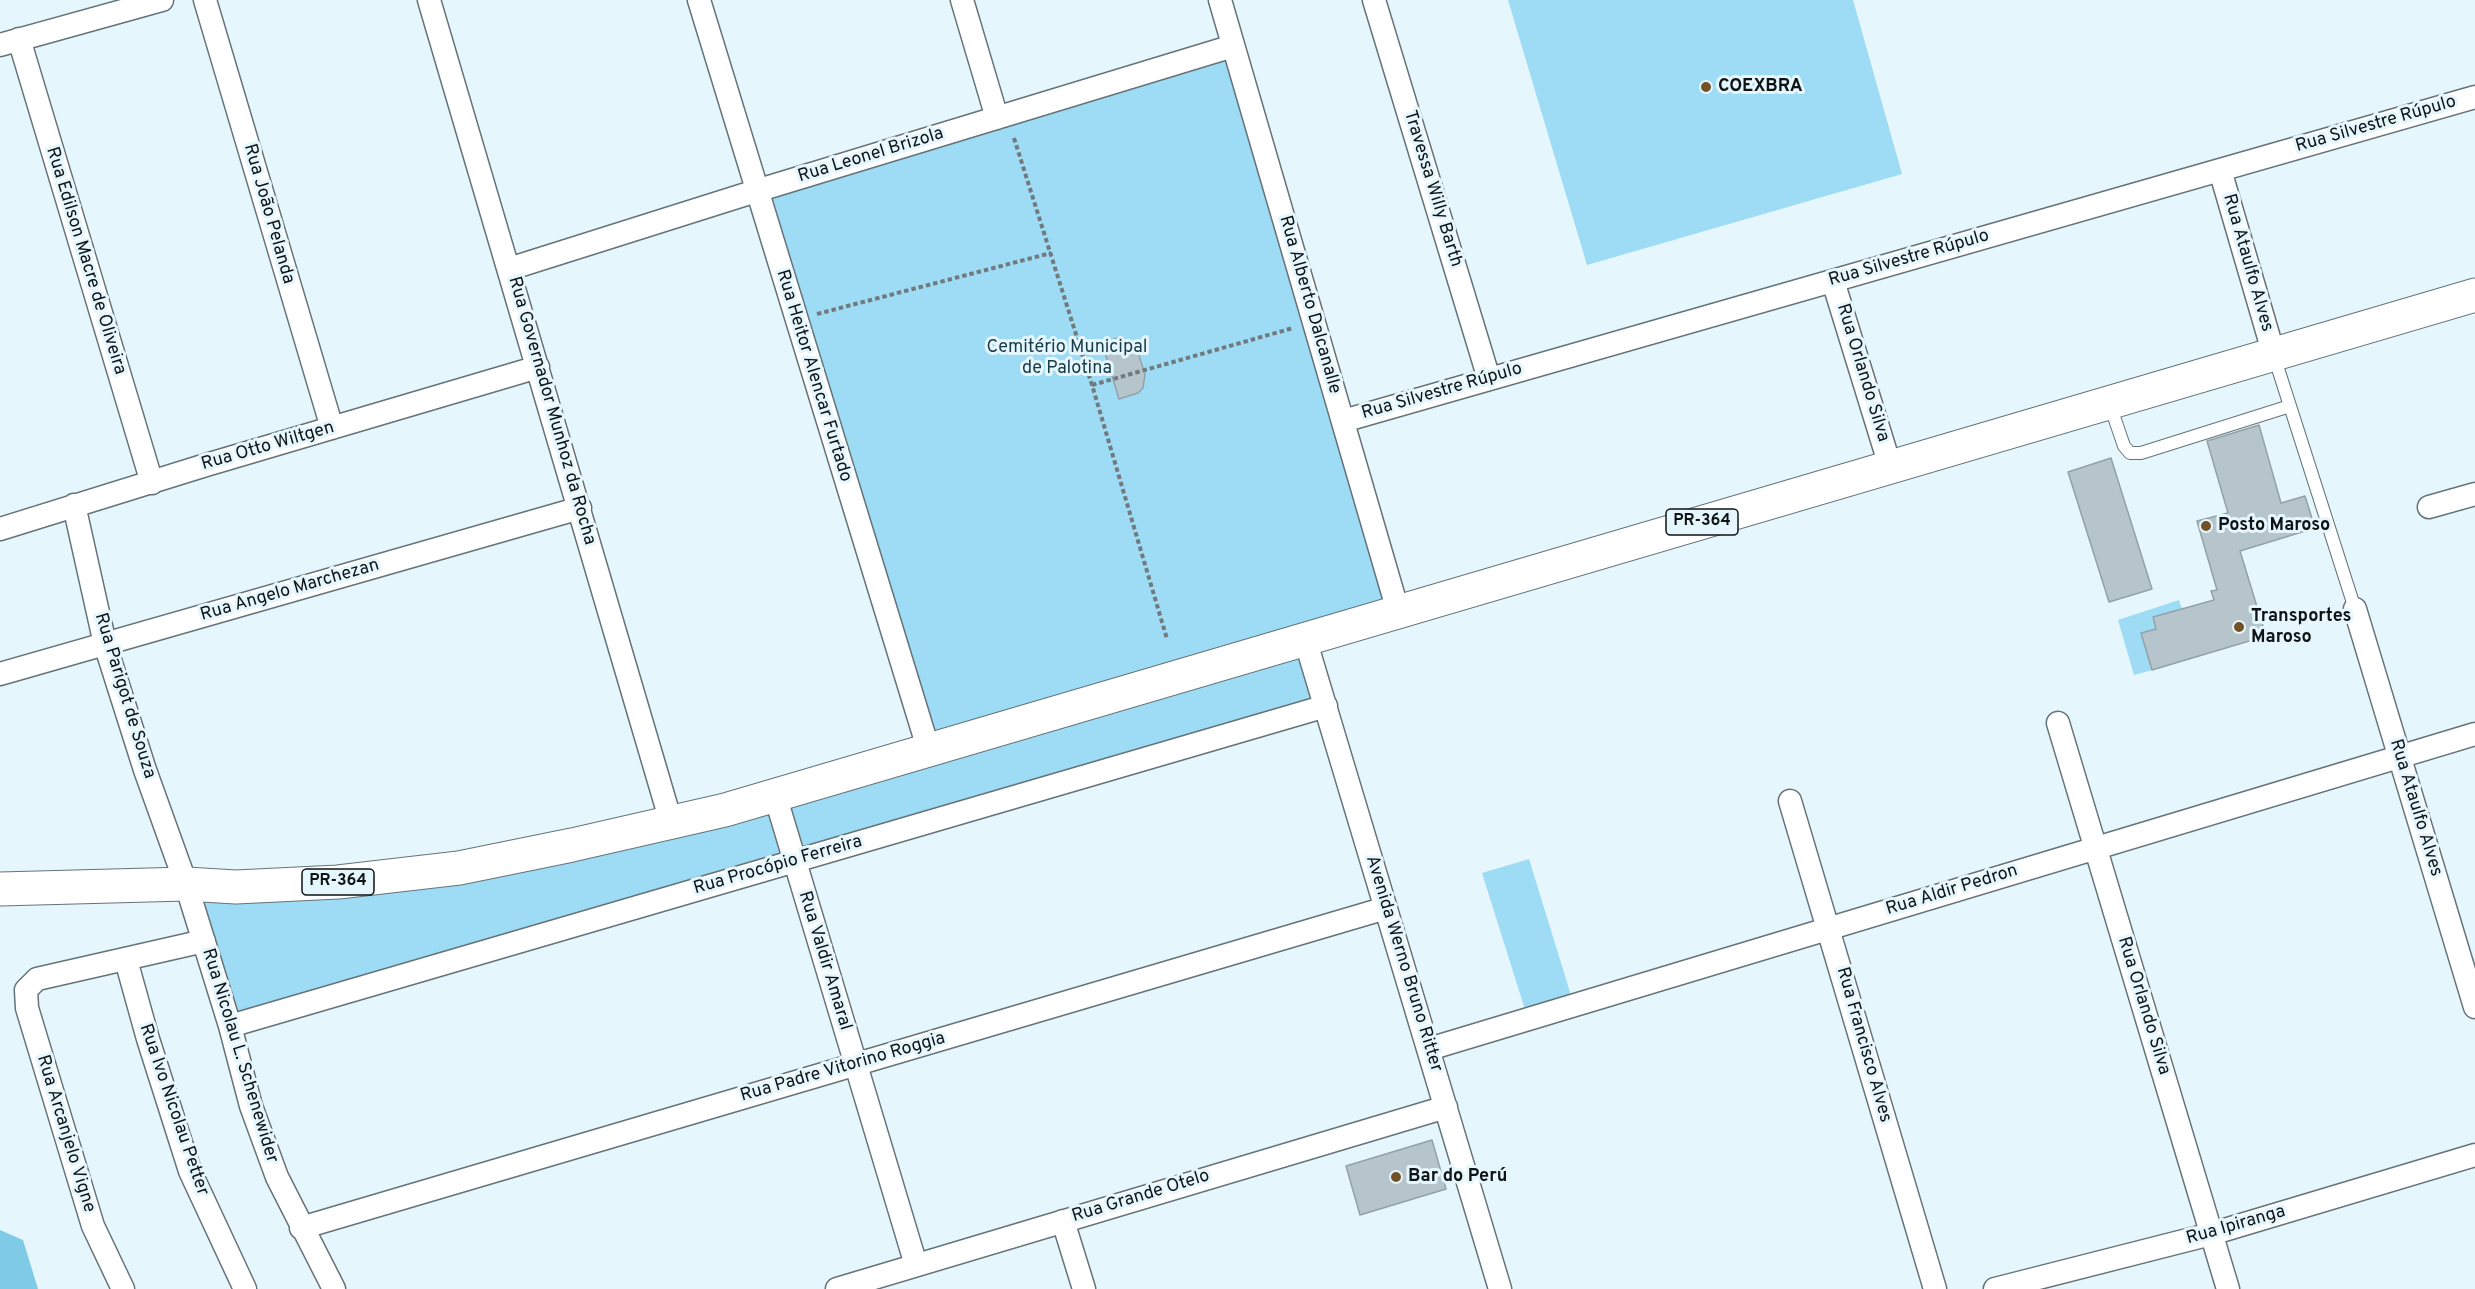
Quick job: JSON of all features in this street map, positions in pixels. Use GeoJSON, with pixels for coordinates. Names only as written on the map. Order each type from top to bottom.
{"type":"FeatureCollection","features":[{"type":"Feature","properties":{"kind":"main road","name":"PR-364"},"geometry":{"type":"LineString","coordinates":[[0,889],[186,884],[236,887],[338,882],[459,867],[572,845],[725,810],[929,752],[1398,611],[2475,295]]}},
{"type":"Feature","properties":{"kind":"street"},"geometry":{"type":"LineString","coordinates":[[10,42],[162,0]]}},
{"type":"Feature","properties":{"kind":"street","name":"Rua João Pelanda"},"geometry":{"type":"LineString","coordinates":[[205,0],[332,428]]}},
{"type":"Feature","properties":{"kind":"street","name":"Rua Governador Munhoz da Rocha"},"geometry":{"type":"LineString","coordinates":[[429,0],[671,822]]}},
{"type":"Feature","properties":{"kind":"street","name":"Rua Heitor Alencar Furtado"},"geometry":{"type":"LineString","coordinates":[[699,0],[929,752]]}},
{"type":"Feature","properties":{"kind":"street"},"geometry":{"type":"LineString","coordinates":[[962,0],[997,118]]}},
{"type":"Feature","properties":{"kind":"street","name":"Rua Alberto Dalcanalle"},"geometry":{"type":"LineString","coordinates":[[1220,0],[1398,611]]}},
{"type":"Feature","properties":{"kind":"street","name":"Travessa Willy Barth"},"geometry":{"type":"LineString","coordinates":[[1374,0],[1489,379]]}},
{"type":"Feature","properties":{"kind":"street","name":"Rua Edilson Macre de Oliveira"},"geometry":{"type":"LineString","coordinates":[[10,42],[152,483]]}},
{"type":"Feature","properties":{"kind":"street","name":"Rua Leonel Brizola"},"geometry":{"type":"LineString","coordinates":[[509,269],[756,191],[1233,46]]}},
{"type":"Feature","properties":{"kind":"street","name":"Rua Silvestre Rúpulo"},"geometry":{"type":"LineString","coordinates":[[1343,421],[2475,97]]}},
{"type":"Feature","properties":{"kind":"street","name":"Rua Ataulfo Alves"},"geometry":{"type":"LineString","coordinates":[[2220,170],[2274,355]]}},
{"type":"Feature","properties":{"kind":"street","name":"Rua Orlando Silva"},"geometry":{"type":"LineString","coordinates":[[1833,280],[1890,466]]}},
{"type":"Feature","properties":{"kind":"street","name":"Rua Otto Wiltgen"},"geometry":{"type":"LineString","coordinates":[[0,529],[538,367]]}},
{"type":"Feature","properties":{"kind":"street"},"geometry":{"type":"LineString","coordinates":[[2429,507],[2475,494]]}},
{"type":"Feature","properties":{"kind":"street","name":"Rua Parigot de Souza"},"geometry":{"type":"LineString","coordinates":[[74,505],[105,644],[145,770],[186,884]]}},
{"type":"Feature","properties":{"kind":"street","name":"Rua Angelo Marchezan"},"geometry":{"type":"LineString","coordinates":[[0,674],[580,508]]}},
{"type":"Feature","properties":{"kind":"street","name":"Rua Ataulfo Alves"},"geometry":{"type":"LineString","coordinates":[[2355,609],[2475,1007]]}},
{"type":"Feature","properties":{"kind":"street","name":"Avenida Werno Bruno Ritter"},"geometry":{"type":"LineString","coordinates":[[1305,639],[1500,1289]]}},
{"type":"Feature","properties":{"kind":"street","name":"Rua Procópio Ferreira"},"geometry":{"type":"LineString","coordinates":[[230,1026],[1326,706]]}},
{"type":"Feature","properties":{"kind":"street","name":"Rua Orlando Silva"},"geometry":{"type":"LineString","coordinates":[[2058,723],[2228,1289]]}},
{"type":"Feature","properties":{"kind":"street","name":"Rua Aldir Pedron"},"geometry":{"type":"LineString","coordinates":[[1429,1049],[2475,734]]}},
{"type":"Feature","properties":{"kind":"street","name":"Rua Valdir Amaral"},"geometry":{"type":"LineString","coordinates":[[775,795],[916,1265]]}},
{"type":"Feature","properties":{"kind":"street","name":"Rua Francisco Alves"},"geometry":{"type":"LineString","coordinates":[[1790,801],[1935,1289]]}},
{"type":"Feature","properties":{"kind":"street","name":"Rua Nicolau L. Schenewider"},"geometry":{"type":"LineString","coordinates":[[186,884],[230,1026],[251,1106],[277,1177],[334,1289]]}},
{"type":"Feature","properties":{"kind":"street","name":"Rua Padre Vitorino Roggia"},"geometry":{"type":"LineString","coordinates":[[301,1228],[1386,908]]}},
{"type":"Feature","properties":{"kind":"street"},"geometry":{"type":"LineString","coordinates":[[126,960],[204,941]]}},
{"type":"Feature","properties":{"kind":"street","name":"Rua Arcanjelo Vigne"},"geometry":{"type":"LineString","coordinates":[[123,1289],[93,1226],[27,1008],[26,990],[37,979],[126,960]]}},
{"type":"Feature","properties":{"kind":"street","name":"Rua Ivo Nicolau Petter"},"geometry":{"type":"LineString","coordinates":[[126,960],[148,1039],[190,1171],[245,1289]]}},
{"type":"Feature","properties":{"kind":"street","name":"Rua Grande Otelo"},"geometry":{"type":"LineString","coordinates":[[837,1289],[1446,1107]]}},
{"type":"Feature","properties":{"kind":"street","name":"Rua Ipiranga"},"geometry":{"type":"LineString","coordinates":[[1995,1289],[2211,1234],[2475,1155]]}},
{"type":"Feature","properties":{"kind":"street"},"geometry":{"type":"LineString","coordinates":[[1063,1221],[1084,1289]]}},
{"type":"Feature","properties":{"kind":"lane"},"geometry":{"type":"LineString","coordinates":[[2274,355],[2355,609]]}},
{"type":"Feature","properties":{"kind":"lane"},"geometry":{"type":"LineString","coordinates":[[2109,404],[2124,446],[2130,453],[2141,453],[2290,406]]}},
{"type":"Feature","properties":{"kind":"path"},"geometry":{"type":"LineString","coordinates":[[1014,138],[1092,385],[1167,639]]}},
{"type":"Feature","properties":{"kind":"path"},"geometry":{"type":"LineString","coordinates":[[811,316],[1051,253]]}},
{"type":"Feature","properties":{"kind":"path"},"geometry":{"type":"LineString","coordinates":[[1092,385],[1314,322]]}},
{"type":"Feature","properties":{"kind":"green space","name":"COEXBRA"},"geometry":{"type":"Polygon","coordinates":[[[1508,0],[1853,0],[1902,174],[1587,265],[1508,0]]]}},
{"type":"Feature","properties":{"kind":"green space","name":"Cemitério Municipal de Palotina"},"geometry":{"type":"Polygon","coordinates":[[[1233,46],[1398,611],[1305,639],[1326,706],[230,1026],[186,884],[338,882],[929,751],[756,191],[1233,46]]]}},
{"type":"Feature","properties":{"kind":"green space"},"geometry":{"type":"Polygon","coordinates":[[[2179,600],[2182,609],[2153,617],[2156,629],[2142,633],[2152,670],[2134,675],[2118,620],[2179,600]]]}},
{"type":"Feature","properties":{"kind":"green space"},"geometry":{"type":"Polygon","coordinates":[[[1529,859],[1574,1005],[1528,1019],[1482,873],[1529,859]]]}},
{"type":"Feature","properties":{"kind":"shaded area"},"geometry":{"type":"Polygon","coordinates":[[[0,1230],[23,1240],[38,1289],[0,1289],[0,1230]]]}},
{"type":"Feature","properties":{"kind":"building"},"geometry":{"type":"Polygon","coordinates":[[[1121,337],[1136,347],[1145,374],[1143,388],[1138,393],[1119,399],[1102,343],[1121,337]]]}},
{"type":"Feature","properties":{"kind":"building"},"geometry":{"type":"Polygon","coordinates":[[[2259,425],[2281,503],[2305,496],[2315,528],[2240,551],[2266,636],[2152,670],[2141,633],[2156,629],[2153,617],[2214,600],[2211,591],[2217,590],[2197,521],[2228,513],[2207,441],[2259,425]]]}},
{"type":"Feature","properties":{"kind":"building"},"geometry":{"type":"Polygon","coordinates":[[[2111,458],[2152,589],[2109,602],[2068,472],[2111,458]]]}},
{"type":"Feature","properties":{"kind":"building","name":"Bar do Perú"},"geometry":{"type":"Polygon","coordinates":[[[1432,1140],[1446,1189],[1360,1215],[1346,1166],[1432,1140]]]}},
{"type":"Feature","properties":{"kind":"place","name":"COEXBRA"},"geometry":{"type":"Point","coordinates":[1706,87]}},
{"type":"Feature","properties":{"kind":"place","name":"Posto Maroso"},"geometry":{"type":"Point","coordinates":[2206,526]}},
{"type":"Feature","properties":{"kind":"place","name":"Transportes Maroso"},"geometry":{"type":"Point","coordinates":[2239,627]}},
{"type":"Feature","properties":{"kind":"place","name":"Bar do Perú"},"geometry":{"type":"Point","coordinates":[1396,1177]}}]}
